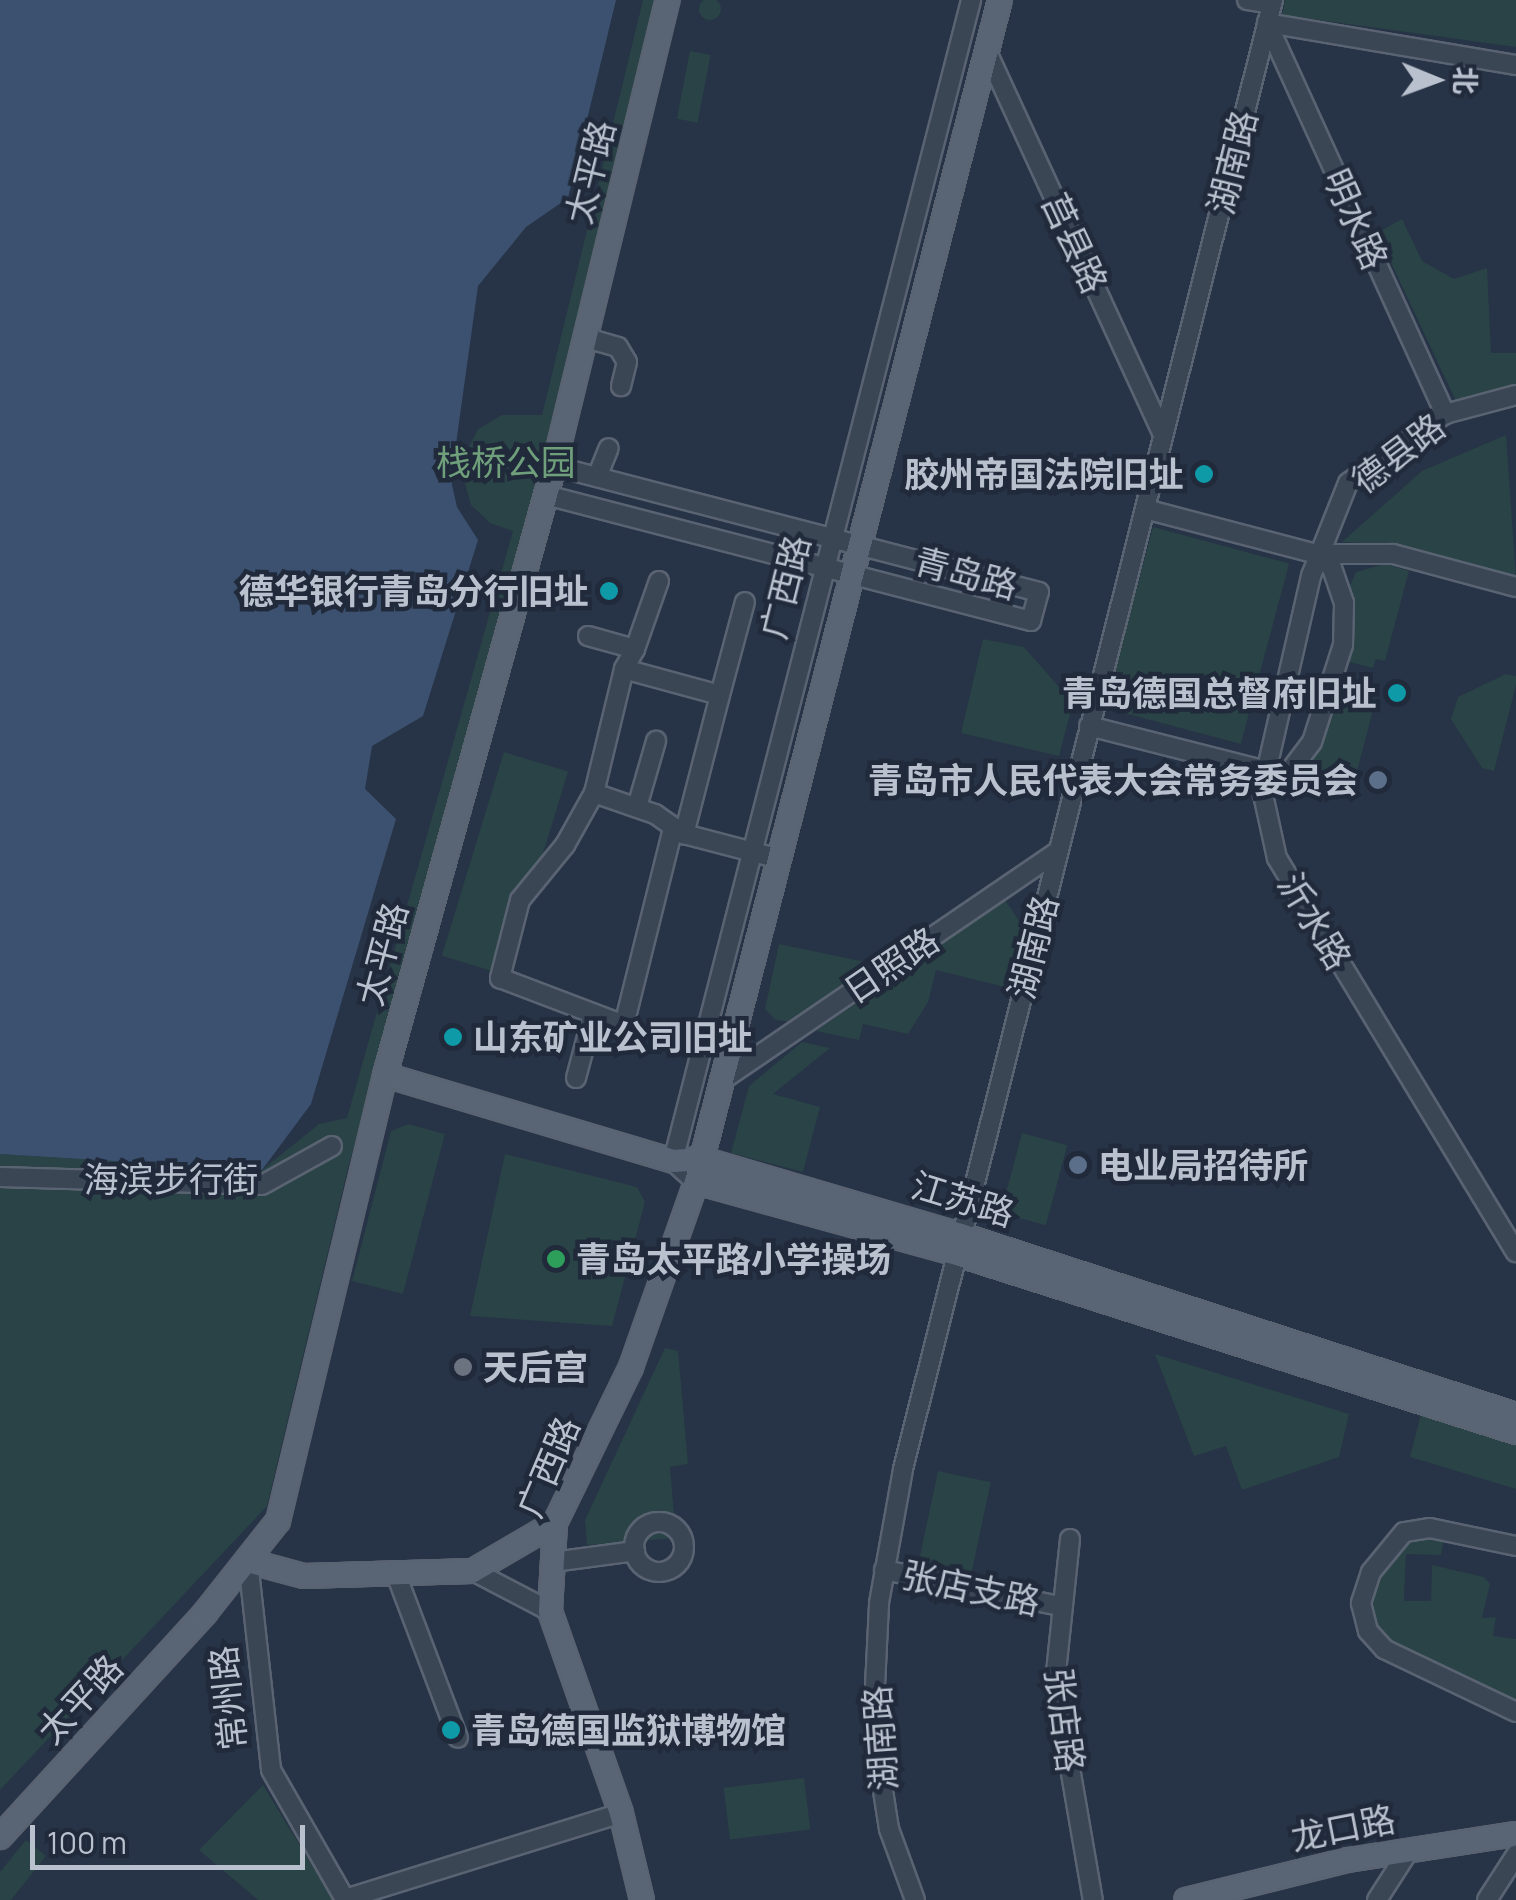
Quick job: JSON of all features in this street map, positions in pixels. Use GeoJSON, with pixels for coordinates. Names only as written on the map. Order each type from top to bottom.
{"type":"FeatureCollection","features":[{"type":"Feature","properties":{"kind":"main road","name":"太平路"},"geometry":{"type":"LineString","coordinates":[[0,1836],[248,1561],[278,1521],[385,1075],[554,466],[668,0]]}},
{"type":"Feature","properties":{"kind":"main road","name":"广西路"},"geometry":{"type":"LineString","coordinates":[[642,1900],[622,1813],[550,1611],[555,1523],[631,1368],[696,1182],[1000,0]]}},
{"type":"Feature","properties":{"kind":"main road","name":"江苏路"},"geometry":{"type":"LineString","coordinates":[[385,1075],[673,1161],[702,1159],[1516,1432]]}},
{"type":"Feature","properties":{"kind":"main road","name":"江苏路"},"geometry":{"type":"LineString","coordinates":[[696,1182],[959,1244],[1516,1414]]}},
{"type":"Feature","properties":{"kind":"main road"},"geometry":{"type":"LineString","coordinates":[[248,1561],[304,1576],[473,1570],[555,1523]]}},
{"type":"Feature","properties":{"kind":"main road","name":"龙口路"},"geometry":{"type":"LineString","coordinates":[[1186,1900],[1408,1850],[1516,1834]]}},
{"type":"Feature","properties":{"kind":"street","name":"广西路"},"geometry":{"type":"LineString","coordinates":[[673,1161],[971,0]]}},
{"type":"Feature","properties":{"kind":"street"},"geometry":{"type":"LineString","coordinates":[[1247,0],[1273,2]]}},
{"type":"Feature","properties":{"kind":"street","name":"湖南路"},"geometry":{"type":"LineString","coordinates":[[915,1900],[889,1829],[872,1727],[884,1570],[959,1244],[1273,2]]}},
{"type":"Feature","properties":{"kind":"street"},"geometry":{"type":"LineString","coordinates":[[1268,23],[1516,66]]}},
{"type":"Feature","properties":{"kind":"street","name":"明水路"},"geometry":{"type":"LineString","coordinates":[[1268,23],[1445,414]]}},
{"type":"Feature","properties":{"kind":"street","name":"莒县路"},"geometry":{"type":"LineString","coordinates":[[986,52],[1163,434]]}},
{"type":"Feature","properties":{"kind":"street"},"geometry":{"type":"LineString","coordinates":[[589,324],[590,340],[618,347],[627,362],[621,386]]}},
{"type":"Feature","properties":{"kind":"street","name":"德县路"},"geometry":{"type":"LineString","coordinates":[[1318,554],[1348,483],[1445,414],[1516,394]]}},
{"type":"Feature","properties":{"kind":"street"},"geometry":{"type":"LineString","coordinates":[[602,510],[609,448]]}},
{"type":"Feature","properties":{"kind":"street","name":"青岛路"},"geometry":{"type":"LineString","coordinates":[[546,495],[1031,620],[1038,592],[554,466]]}},
{"type":"Feature","properties":{"kind":"street"},"geometry":{"type":"LineString","coordinates":[[1145,509],[1318,554],[1394,554],[1516,587]]}},
{"type":"Feature","properties":{"kind":"street"},"geometry":{"type":"LineString","coordinates":[[785,558],[793,528]]}},
{"type":"Feature","properties":{"kind":"street"},"geometry":{"type":"LineString","coordinates":[[1262,790],[1286,775],[1312,742],[1343,644],[1344,603],[1332,568],[1318,554]]}},
{"type":"Feature","properties":{"kind":"street","name":"沂水路"},"geometry":{"type":"LineString","coordinates":[[1318,554],[1262,770],[1262,790],[1276,858],[1516,1252]]}},
{"type":"Feature","properties":{"kind":"street"},"geometry":{"type":"LineString","coordinates":[[659,580],[635,650],[624,668],[594,793],[566,845],[520,900],[500,978],[564,997],[592,1018],[624,1025],[745,602]]}},
{"type":"Feature","properties":{"kind":"street"},"geometry":{"type":"LineString","coordinates":[[588,636],[635,650]]}},
{"type":"Feature","properties":{"kind":"street"},"geometry":{"type":"LineString","coordinates":[[624,668],[720,695]]}},
{"type":"Feature","properties":{"kind":"street"},"geometry":{"type":"LineString","coordinates":[[1090,726],[1262,770]]}},
{"type":"Feature","properties":{"kind":"street"},"geometry":{"type":"LineString","coordinates":[[638,806],[656,742]]}},
{"type":"Feature","properties":{"kind":"street"},"geometry":{"type":"LineString","coordinates":[[594,793],[638,806],[679,831],[780,859]]}},
{"type":"Feature","properties":{"kind":"street","name":"日照路"},"geometry":{"type":"LineString","coordinates":[[724,1079],[1058,852]]}},
{"type":"Feature","properties":{"kind":"street"},"geometry":{"type":"LineString","coordinates":[[576,1078],[592,1018]]}},
{"type":"Feature","properties":{"kind":"street","name":"海滨步行街"},"geometry":{"type":"LineString","coordinates":[[0,1177],[262,1185],[332,1146]]}},
{"type":"Feature","properties":{"kind":"street"},"geometry":{"type":"LineString","coordinates":[[673,1161],[696,1182]]}},
{"type":"Feature","properties":{"kind":"street"},"geometry":{"type":"LineString","coordinates":[[1516,1546],[1430,1528],[1404,1532],[1370,1572],[1361,1603],[1368,1631],[1384,1649],[1516,1712]]}},
{"type":"Feature","properties":{"kind":"street","name":"张店路"},"geometry":{"type":"LineString","coordinates":[[1070,1539],[1058,1606],[1055,1682],[1094,1900]]}},
{"type":"Feature","properties":{"kind":"street"},"geometry":{"type":"LineString","coordinates":[[552,1562],[635,1551]]}},
{"type":"Feature","properties":{"kind":"street","name":"常州路"},"geometry":{"type":"LineString","coordinates":[[248,1561],[271,1770],[345,1900],[622,1813]]}},
{"type":"Feature","properties":{"kind":"street"},"geometry":{"type":"LineString","coordinates":[[473,1570],[550,1611]]}},
{"type":"Feature","properties":{"kind":"street","name":"张店支路"},"geometry":{"type":"LineString","coordinates":[[884,1570],[1058,1606]]}},
{"type":"Feature","properties":{"kind":"street"},"geometry":{"type":"LineString","coordinates":[[396,1574],[458,1738]]}},
{"type":"Feature","properties":{"kind":"street"},"geometry":{"type":"LineString","coordinates":[[1377,1900],[1408,1850]]}},
{"type":"Feature","properties":{"kind":"street"},"geometry":{"type":"LineString","coordinates":[[1488,1900],[1516,1855]]}},
{"type":"Feature","properties":{"kind":"green space"},"geometry":{"type":"Polygon","coordinates":[[[706,-2],[714,-2],[721,9],[714,20],[706,20],[699,13],[699,5],[706,-2]]]}},
{"type":"Feature","properties":{"kind":"green space","name":"栈桥公园"},"geometry":{"type":"Polygon","coordinates":[[[643,0],[659,0],[557,430],[348,1168],[267,1506],[0,1790],[0,1154],[262,1170],[319,1124],[347,1118],[513,531],[490,523],[471,505],[464,480],[467,451],[478,429],[502,415],[542,415],[643,0]]]}},
{"type":"Feature","properties":{"kind":"green space"},"geometry":{"type":"Polygon","coordinates":[[[1285,0],[1516,0],[1516,47],[1282,15],[1285,0]]]}},
{"type":"Feature","properties":{"kind":"green space"},"geometry":{"type":"Polygon","coordinates":[[[690,51],[711,55],[697,123],[677,119],[690,51]]]}},
{"type":"Feature","properties":{"kind":"green space"},"geometry":{"type":"Polygon","coordinates":[[[1402,219],[1422,261],[1454,279],[1487,268],[1491,353],[1516,353],[1516,389],[1456,401],[1377,233],[1402,219]]]}},
{"type":"Feature","properties":{"kind":"green space"},"geometry":{"type":"Polygon","coordinates":[[[1506,435],[1516,578],[1396,545],[1342,542],[1422,471],[1506,435]]]}},
{"type":"Feature","properties":{"kind":"green space"},"geometry":{"type":"Polygon","coordinates":[[[1153,527],[1289,563],[1241,744],[1105,708],[1153,527]]]}},
{"type":"Feature","properties":{"kind":"green space"},"geometry":{"type":"Polygon","coordinates":[[[1385,564],[1409,571],[1385,661],[1376,659],[1373,668],[1345,661],[1348,590],[1356,572],[1385,564]]]}},
{"type":"Feature","properties":{"kind":"green space"},"geometry":{"type":"Polygon","coordinates":[[[983,639],[1024,647],[1073,703],[1059,756],[961,733],[983,639]]]}},
{"type":"Feature","properties":{"kind":"green space"},"geometry":{"type":"Polygon","coordinates":[[[1506,674],[1516,676],[1516,685],[1494,771],[1482,768],[1451,719],[1458,697],[1506,674]]]}},
{"type":"Feature","properties":{"kind":"green space"},"geometry":{"type":"Polygon","coordinates":[[[1339,681],[1367,689],[1366,697],[1376,699],[1351,794],[1310,782],[1305,773],[1339,681]]]}},
{"type":"Feature","properties":{"kind":"green space"},"geometry":{"type":"Polygon","coordinates":[[[504,752],[568,772],[506,975],[442,956],[504,752]]]}},
{"type":"Feature","properties":{"kind":"green space"},"geometry":{"type":"Polygon","coordinates":[[[1005,900],[1026,931],[1013,989],[936,970],[928,1002],[908,1034],[863,1024],[859,1040],[816,1031],[1005,900]]]}},
{"type":"Feature","properties":{"kind":"green space"},"geometry":{"type":"Polygon","coordinates":[[[779,944],[880,965],[792,1022],[776,1020],[765,1009],[779,944]]]}},
{"type":"Feature","properties":{"kind":"green space"},"geometry":{"type":"Polygon","coordinates":[[[802,1042],[830,1048],[773,1094],[820,1107],[803,1172],[731,1153],[749,1086],[802,1042]]]}},
{"type":"Feature","properties":{"kind":"green space"},"geometry":{"type":"Polygon","coordinates":[[[408,1124],[445,1134],[403,1294],[352,1281],[391,1131],[408,1124]]]}},
{"type":"Feature","properties":{"kind":"green space"},"geometry":{"type":"Polygon","coordinates":[[[1022,1133],[1067,1145],[1046,1225],[1001,1213],[1022,1133]]]}},
{"type":"Feature","properties":{"kind":"green space","name":"青岛太平路小学操场"},"geometry":{"type":"Polygon","coordinates":[[[505,1154],[637,1187],[645,1202],[612,1326],[470,1316],[505,1154]]]}},
{"type":"Feature","properties":{"kind":"green space"},"geometry":{"type":"Polygon","coordinates":[[[665,1348],[678,1351],[688,1464],[670,1467],[676,1538],[587,1545],[585,1520],[665,1348]]]}},
{"type":"Feature","properties":{"kind":"green space"},"geometry":{"type":"Polygon","coordinates":[[[1155,1354],[1349,1414],[1339,1457],[1242,1490],[1226,1446],[1194,1456],[1155,1354]]]}},
{"type":"Feature","properties":{"kind":"green space"},"geometry":{"type":"Polygon","coordinates":[[[1423,1406],[1516,1435],[1516,1489],[1410,1457],[1423,1406]]]}},
{"type":"Feature","properties":{"kind":"green space"},"geometry":{"type":"Polygon","coordinates":[[[938,1471],[991,1482],[971,1577],[918,1566],[938,1471]]]}},
{"type":"Feature","properties":{"kind":"green space"},"geometry":{"type":"Polygon","coordinates":[[[1423,1536],[1444,1538],[1441,1555],[1406,1554],[1404,1601],[1431,1601],[1432,1565],[1484,1577],[1490,1584],[1482,1618],[1496,1617],[1493,1636],[1516,1639],[1516,1702],[1397,1645],[1380,1630],[1370,1603],[1377,1575],[1406,1540],[1423,1536]]]}},
{"type":"Feature","properties":{"kind":"green space"},"geometry":{"type":"Polygon","coordinates":[[[804,1778],[810,1830],[730,1839],[724,1788],[804,1778]]]}},
{"type":"Feature","properties":{"kind":"green space"},"geometry":{"type":"Polygon","coordinates":[[[263,1785],[333,1900],[258,1900],[199,1850],[263,1785]]]}},
{"type":"Feature","properties":{"kind":"green space"},"geometry":{"type":"Polygon","coordinates":[[[26,1840],[46,1856],[11,1900],[0,1900],[0,1872],[26,1840]]]}},
{"type":"Feature","properties":{"kind":"water"},"geometry":{"type":"Polygon","coordinates":[[[0,0],[616,0],[568,198],[526,227],[478,286],[451,480],[457,507],[478,540],[423,716],[372,746],[365,789],[396,819],[311,1104],[262,1170],[0,1154],[0,0]]]}},
{"type":"Feature","properties":{"kind":"place","name":"胶州帝国法院旧址"},"geometry":{"type":"Point","coordinates":[1204,474]}},
{"type":"Feature","properties":{"kind":"place","name":"德华银行青岛分行旧址"},"geometry":{"type":"Point","coordinates":[609,591]}},
{"type":"Feature","properties":{"kind":"place","name":"青岛德国总督府旧址"},"geometry":{"type":"Point","coordinates":[1397,693]}},
{"type":"Feature","properties":{"kind":"place","name":"青岛市人民代表大会常务委员会"},"geometry":{"type":"Point","coordinates":[1378,780]}},
{"type":"Feature","properties":{"kind":"place","name":"山东矿业公司旧址"},"geometry":{"type":"Point","coordinates":[453,1037]}},
{"type":"Feature","properties":{"kind":"place","name":"电业局招待所"},"geometry":{"type":"Point","coordinates":[1078,1165]}},
{"type":"Feature","properties":{"kind":"place","name":"青岛太平路小学操场"},"geometry":{"type":"Point","coordinates":[556,1259]}},
{"type":"Feature","properties":{"kind":"place","name":"天后宫"},"geometry":{"type":"Point","coordinates":[463,1367]}},
{"type":"Feature","properties":{"kind":"place","name":"青岛德国监狱博物馆"},"geometry":{"type":"Point","coordinates":[451,1730]}}]}
